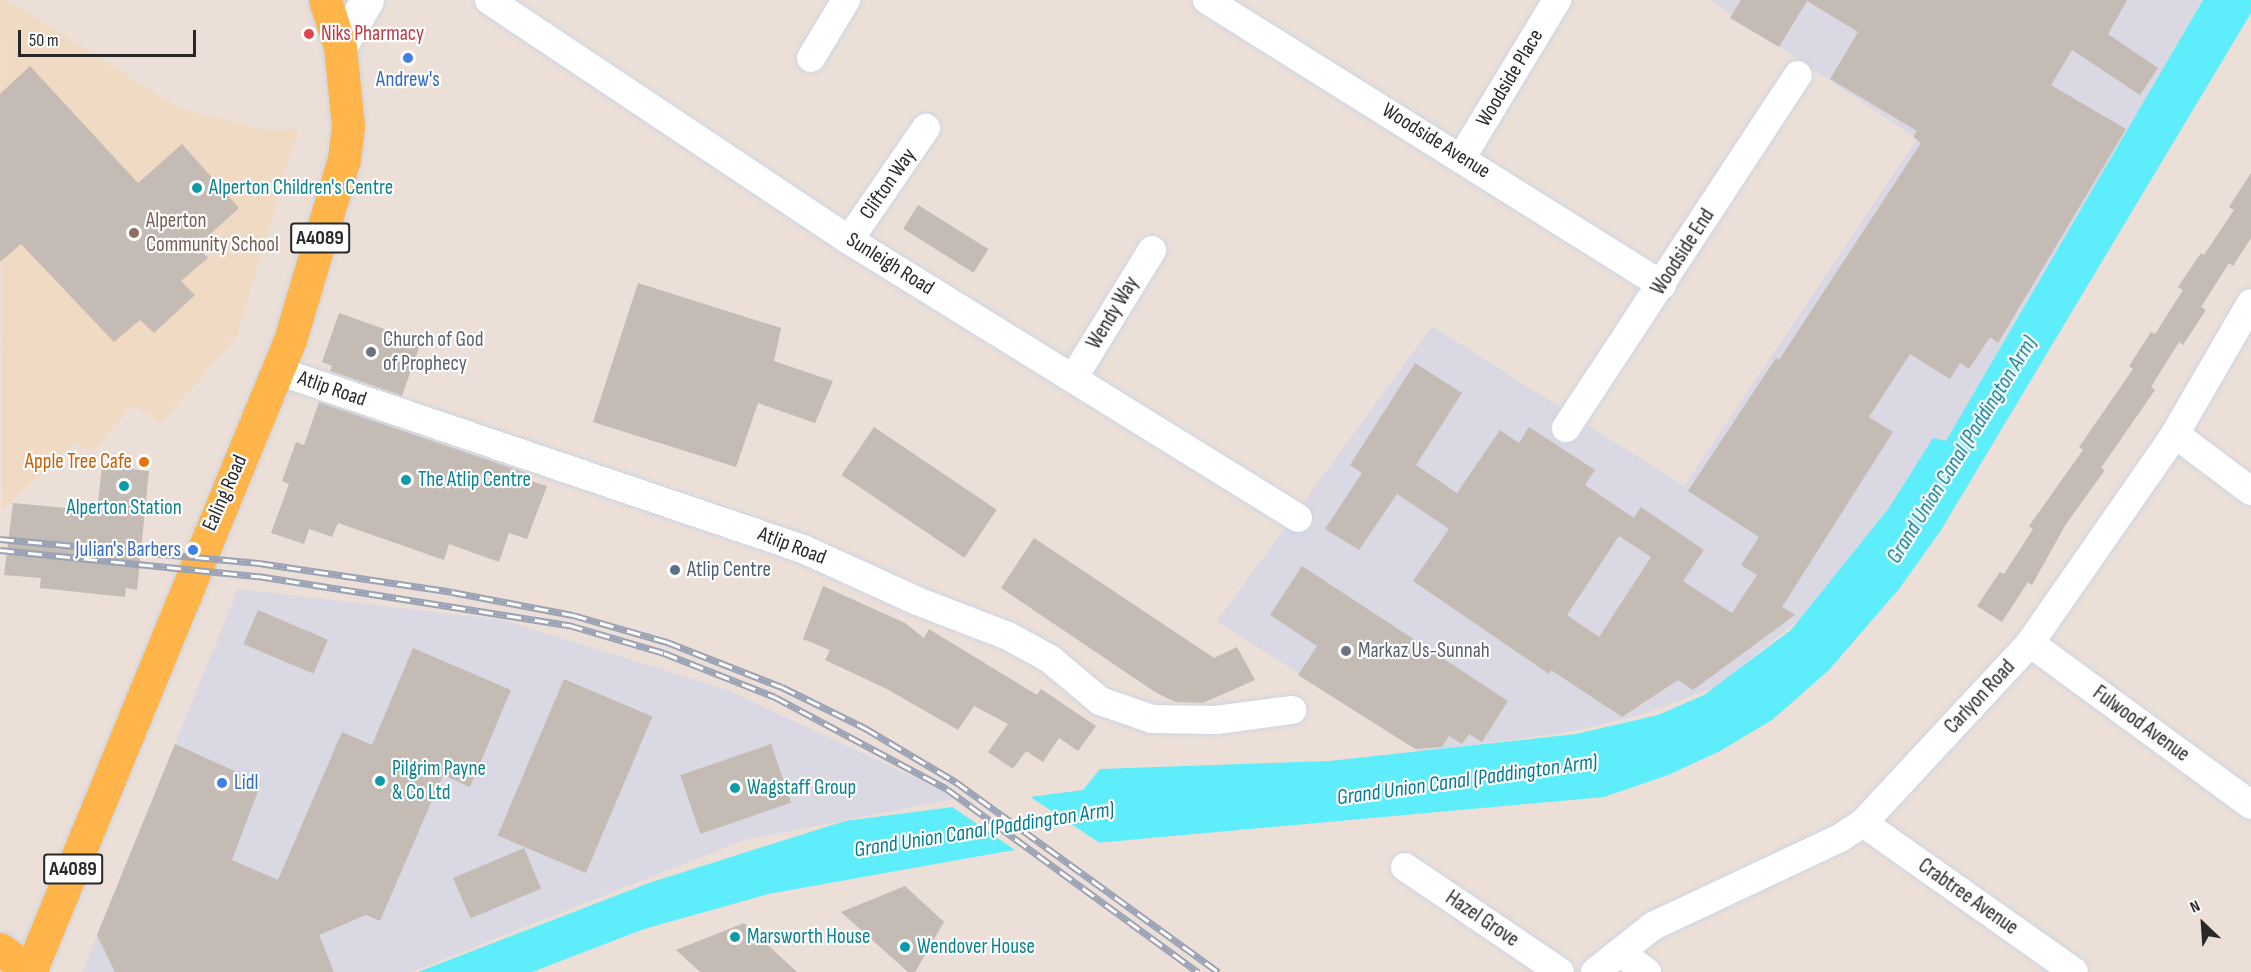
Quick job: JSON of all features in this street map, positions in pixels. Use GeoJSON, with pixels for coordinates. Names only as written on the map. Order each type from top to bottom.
{"type":"FeatureCollection","features":[{"type":"Feature","properties":{"kind":"main road","name":"Ealing Road"},"geometry":{"type":"LineString","coordinates":[[30,972],[204,542],[278,371],[344,159],[348,126],[340,47],[325,0]]}},
{"type":"Feature","properties":{"kind":"main road"},"geometry":{"type":"LineString","coordinates":[[0,949],[30,972]]}},
{"type":"Feature","properties":{"kind":"street"},"geometry":{"type":"LineString","coordinates":[[340,47],[367,0]]}},
{"type":"Feature","properties":{"kind":"street","name":"Sunleigh Road"},"geometry":{"type":"LineString","coordinates":[[489,0],[849,240],[1074,377],[1298,518]]}},
{"type":"Feature","properties":{"kind":"street"},"geometry":{"type":"LineString","coordinates":[[811,58],[846,0]]}},
{"type":"Feature","properties":{"kind":"street","name":"Woodside Avenue"},"geometry":{"type":"LineString","coordinates":[[1208,0],[1462,157],[1662,285]]}},
{"type":"Feature","properties":{"kind":"street","name":"Woodside Place"},"geometry":{"type":"LineString","coordinates":[[1462,157],[1557,0]]}},
{"type":"Feature","properties":{"kind":"street","name":"Woodside End"},"geometry":{"type":"LineString","coordinates":[[1566,428],[1798,75]]}},
{"type":"Feature","properties":{"kind":"street","name":"Clifton Way"},"geometry":{"type":"LineString","coordinates":[[849,240],[926,128]]}},
{"type":"Feature","properties":{"kind":"street","name":"Wendy Way"},"geometry":{"type":"LineString","coordinates":[[1074,377],[1152,249]]}},
{"type":"Feature","properties":{"kind":"street","name":"Carlyon Road"},"geometry":{"type":"LineString","coordinates":[[1595,972],[1653,926],[1688,907],[1840,838],[1863,823],[2030,643],[2175,434],[2251,303]]}},
{"type":"Feature","properties":{"kind":"street","name":"Atlip Road"},"geometry":{"type":"LineString","coordinates":[[278,371],[803,549],[917,601],[1008,636],[1050,659],[1100,701],[1152,719],[1216,720],[1293,710]]}},
{"type":"Feature","properties":{"kind":"street"},"geometry":{"type":"LineString","coordinates":[[2175,434],[2251,490]]}},
{"type":"Feature","properties":{"kind":"street","name":"Fulwood Avenue"},"geometry":{"type":"LineString","coordinates":[[2030,643],[2251,805]]}},
{"type":"Feature","properties":{"kind":"street","name":"Crabtree Avenue"},"geometry":{"type":"LineString","coordinates":[[1863,823],[2074,972]]}},
{"type":"Feature","properties":{"kind":"street","name":"Hazel Grove"},"geometry":{"type":"LineString","coordinates":[[1405,867],[1560,972]]}},
{"type":"Feature","properties":{"kind":"street"},"geometry":{"type":"LineString","coordinates":[[1620,952],[1647,972]]}},
{"type":"Feature","properties":{"kind":"shaded area","name":"Alperton Community School"},"geometry":{"type":"Polygon","coordinates":[[[0,0],[8,0],[177,107],[265,130],[298,129],[237,336],[162,422],[132,405],[93,452],[75,442],[2,510],[0,0]]]}},
{"type":"Feature","properties":{"kind":"shaded area"},"geometry":{"type":"Polygon","coordinates":[[[1709,0],[2202,0],[1938,469],[1835,590],[1718,686],[1644,714],[1569,732],[1421,752],[1217,621],[1432,326],[1684,486],[1917,139],[1709,0]]]}},
{"type":"Feature","properties":{"kind":"shaded area"},"geometry":{"type":"Polygon","coordinates":[[[238,589],[503,620],[728,690],[958,798],[744,840],[412,972],[82,972],[238,589]]]}},
{"type":"Feature","properties":{"kind":"water","name":"Grand Union Canal (Paddington Arm)"},"geometry":{"type":"Polygon","coordinates":[[[2203,0],[2251,0],[2251,13],[1941,530],[1899,589],[1828,671],[1772,720],[1720,751],[1668,775],[1604,797],[1008,851],[768,894],[644,929],[532,972],[418,972],[649,883],[845,821],[1083,790],[1100,769],[1329,761],[1576,734],[1658,715],[1704,695],[1791,630],[1889,508],[1933,438],[1946,441],[2203,0]]]}},
{"type":"Feature","properties":{"kind":"pier"},"geometry":{"type":"Polygon","coordinates":[[[1026,794],[1103,845],[1019,853],[948,804],[1026,794]]]}},
{"type":"Feature","properties":{"kind":"building"},"geometry":{"type":"Polygon","coordinates":[[[1741,0],[2127,0],[2108,34],[2158,68],[2140,95],[2072,50],[2051,85],[2126,129],[1998,343],[1990,337],[1969,369],[1960,363],[1950,379],[1910,354],[1869,417],[1893,432],[1782,607],[1795,615],[1693,690],[1678,680],[1622,717],[1551,670],[1549,674],[1413,581],[1449,529],[1397,494],[1359,550],[1325,529],[1362,473],[1350,465],[1415,363],[1462,393],[1416,465],[1457,493],[1500,430],[1519,443],[1529,427],[1595,470],[1585,485],[1634,518],[1641,507],[1704,550],[1683,581],[1732,613],[1757,575],[1741,565],[1759,537],[1688,491],[1776,358],[1779,360],[1921,143],[1913,137],[1917,131],[1830,79],[1858,32],[1807,1],[1779,47],[1730,18],[1741,0]],[[1619,536],[1567,615],[1599,637],[1651,557],[1619,536]]]}},
{"type":"Feature","properties":{"kind":"building"},"geometry":{"type":"Polygon","coordinates":[[[30,66],[138,183],[182,144],[239,208],[197,246],[208,258],[181,281],[195,295],[154,333],[140,320],[114,342],[21,244],[0,262],[0,94],[30,66]]]}},
{"type":"Feature","properties":{"kind":"building"},"geometry":{"type":"Polygon","coordinates":[[[2251,173],[2251,238],[2233,266],[2229,263],[2201,307],[2206,310],[2183,345],[2179,342],[2151,387],[2155,390],[2101,468],[2105,470],[2066,524],[2032,585],[2028,582],[2002,622],[1977,606],[2000,572],[2004,574],[2033,529],[2029,526],[2083,450],[2079,447],[2133,369],[2129,366],[2151,332],[2155,334],[2183,290],[2178,287],[2201,253],[2204,255],[2234,210],[2229,207],[2251,173]]]}},
{"type":"Feature","properties":{"kind":"building"},"geometry":{"type":"Polygon","coordinates":[[[918,205],[988,249],[974,273],[903,229],[918,205]]]}},
{"type":"Feature","properties":{"kind":"building"},"geometry":{"type":"Polygon","coordinates":[[[638,283],[781,328],[774,361],[833,381],[815,423],[758,403],[736,467],[593,422],[638,283]]]}},
{"type":"Feature","properties":{"kind":"building","name":"Church of God of Prophecy"},"geometry":{"type":"Polygon","coordinates":[[[339,313],[421,342],[402,396],[330,371],[332,366],[322,362],[339,313]]]}},
{"type":"Feature","properties":{"kind":"building","name":"The Atlip Centre"},"geometry":{"type":"Polygon","coordinates":[[[319,402],[530,474],[528,480],[547,486],[527,539],[509,533],[499,562],[449,544],[444,560],[338,523],[332,537],[309,529],[304,544],[271,533],[289,484],[282,481],[296,442],[304,445],[319,402]]]}},
{"type":"Feature","properties":{"kind":"building"},"geometry":{"type":"Polygon","coordinates":[[[874,427],[997,510],[964,558],[842,475],[874,427]]]}},
{"type":"Feature","properties":{"kind":"building"},"geometry":{"type":"Polygon","coordinates":[[[102,466],[149,471],[137,590],[126,588],[125,597],[40,588],[41,578],[4,575],[13,503],[97,511],[102,466]]]}},
{"type":"Feature","properties":{"kind":"building"},"geometry":{"type":"Polygon","coordinates":[[[1034,538],[1214,658],[1237,647],[1255,680],[1203,703],[1175,702],[1155,692],[1001,588],[1034,538]]]}},
{"type":"Feature","properties":{"kind":"building"},"geometry":{"type":"Polygon","coordinates":[[[1302,566],[1508,701],[1482,742],[1469,734],[1462,744],[1449,736],[1442,747],[1415,749],[1298,675],[1317,646],[1270,615],[1302,566]]]}},
{"type":"Feature","properties":{"kind":"building"},"geometry":{"type":"Polygon","coordinates":[[[823,586],[905,623],[924,638],[929,629],[1037,695],[1041,689],[1096,726],[1078,751],[1059,738],[1043,762],[1026,751],[1013,769],[988,752],[1008,724],[974,706],[958,730],[887,689],[825,660],[830,650],[803,639],[823,586]]]}},
{"type":"Feature","properties":{"kind":"building"},"geometry":{"type":"Polygon","coordinates":[[[258,610],[328,640],[314,674],[244,644],[258,610]]]}},
{"type":"Feature","properties":{"kind":"building"},"geometry":{"type":"Polygon","coordinates":[[[413,648],[511,690],[470,787],[443,775],[380,921],[366,915],[319,935],[334,972],[115,972],[97,935],[175,744],[261,783],[232,860],[278,880],[342,732],[372,745],[413,648]]]}},
{"type":"Feature","properties":{"kind":"building"},"geometry":{"type":"Polygon","coordinates":[[[564,679],[652,717],[586,873],[498,835],[564,679]]]}},
{"type":"Feature","properties":{"kind":"building","name":"Wagstaff Group"},"geometry":{"type":"Polygon","coordinates":[[[771,744],[791,803],[700,834],[680,775],[771,744]]]}},
{"type":"Feature","properties":{"kind":"building"},"geometry":{"type":"Polygon","coordinates":[[[524,848],[541,889],[470,919],[453,878],[524,848]]]}},
{"type":"Feature","properties":{"kind":"building","name":"Wendover House"},"geometry":{"type":"Polygon","coordinates":[[[905,886],[944,922],[915,972],[908,972],[841,912],[905,886]]]}},
{"type":"Feature","properties":{"kind":"building","name":"Marsworth House"},"geometry":{"type":"Polygon","coordinates":[[[744,923],[797,972],[700,972],[676,950],[744,923]]]}},
{"type":"Feature","properties":{"kind":"railway"},"geometry":{"type":"LineString","coordinates":[[0,539],[259,563],[452,592],[573,615],[667,642],[782,687],[865,728],[956,782],[1218,972]]}},
{"type":"Feature","properties":{"kind":"railway"},"geometry":{"type":"LineString","coordinates":[[0,550],[258,576],[569,625],[664,653],[775,697],[947,789],[1198,972]]}},
{"type":"Feature","properties":{"kind":"place","name":"Niks Pharmacy"},"geometry":{"type":"Point","coordinates":[309,34]}},
{"type":"Feature","properties":{"kind":"place","name":"Andrew's"},"geometry":{"type":"Point","coordinates":[408,58]}},
{"type":"Feature","properties":{"kind":"place","name":"Alperton Children's Centre"},"geometry":{"type":"Point","coordinates":[197,188]}},
{"type":"Feature","properties":{"kind":"place","name":"Alperton Community School"},"geometry":{"type":"Point","coordinates":[134,233]}},
{"type":"Feature","properties":{"kind":"place","name":"Church of God of Prophecy"},"geometry":{"type":"Point","coordinates":[371,352]}},
{"type":"Feature","properties":{"kind":"place","name":"Apple Tree Cafe"},"geometry":{"type":"Point","coordinates":[144,462]}},
{"type":"Feature","properties":{"kind":"place","name":"The Atlip Centre"},"geometry":{"type":"Point","coordinates":[406,480]}},
{"type":"Feature","properties":{"kind":"place","name":"Alperton Station"},"geometry":{"type":"Point","coordinates":[124,486]}},
{"type":"Feature","properties":{"kind":"place","name":"Julian's Barbers"},"geometry":{"type":"Point","coordinates":[193,550]}},
{"type":"Feature","properties":{"kind":"place","name":"Atlip Centre"},"geometry":{"type":"Point","coordinates":[675,570]}},
{"type":"Feature","properties":{"kind":"place","name":"Markaz Us-Sunnah"},"geometry":{"type":"Point","coordinates":[1346,651]}},
{"type":"Feature","properties":{"kind":"place","name":"Pilgrim Payne & Co Ltd"},"geometry":{"type":"Point","coordinates":[380,781]}},
{"type":"Feature","properties":{"kind":"place","name":"Lidl"},"geometry":{"type":"Point","coordinates":[222,783]}},
{"type":"Feature","properties":{"kind":"place","name":"Wagstaff Group"},"geometry":{"type":"Point","coordinates":[735,788]}},
{"type":"Feature","properties":{"kind":"place","name":"Marsworth House"},"geometry":{"type":"Point","coordinates":[735,937]}},
{"type":"Feature","properties":{"kind":"place","name":"Wendover House"},"geometry":{"type":"Point","coordinates":[905,947]}}]}
